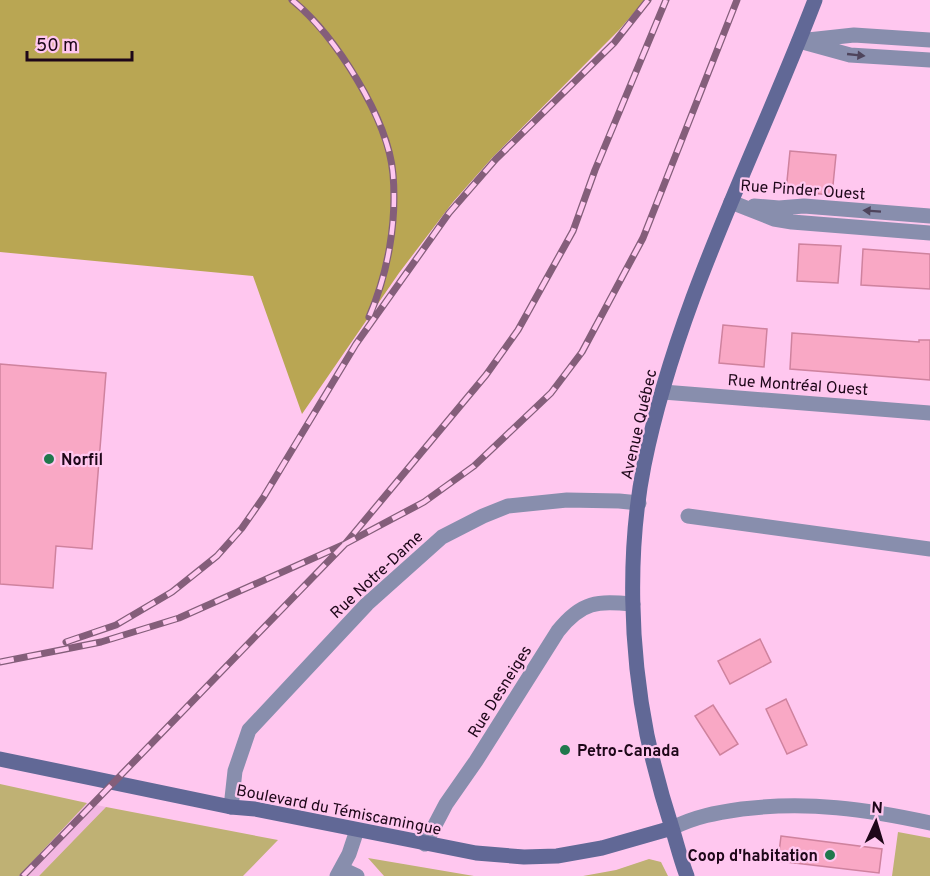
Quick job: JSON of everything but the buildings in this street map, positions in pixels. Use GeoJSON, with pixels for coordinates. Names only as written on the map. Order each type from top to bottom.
{"type":"FeatureCollection","features":[{"type":"Feature","properties":{"kind":"main road","name":"Avenue Québec"},"geometry":{"type":"LineString","coordinates":[[687,876],[659,789],[641,704],[637,666],[633,604],[635,531],[644,467],[687,312],[815,0]]}},
{"type":"Feature","properties":{"kind":"main road","name":"Boulevard du Témiscamingue"},"geometry":{"type":"LineString","coordinates":[[0,759],[231,807],[255,809],[495,856],[557,856],[602,849],[672,828]]}},
{"type":"Feature","properties":{"kind":"street"},"geometry":{"type":"LineString","coordinates":[[799,41],[854,35],[930,40]]}},
{"type":"Feature","properties":{"kind":"street"},"geometry":{"type":"LineString","coordinates":[[799,41],[850,55],[930,60]]}},
{"type":"Feature","properties":{"kind":"street","name":"Rue Pinder Ouest"},"geometry":{"type":"LineString","coordinates":[[731,202],[763,207],[804,206],[930,216]]}},
{"type":"Feature","properties":{"kind":"street","name":"Rue Pinder Ouest"},"geometry":{"type":"LineString","coordinates":[[731,202],[774,219],[792,222],[930,233]]}},
{"type":"Feature","properties":{"kind":"street","name":"Rue Montréal Ouest"},"geometry":{"type":"LineString","coordinates":[[663,392],[930,412]]}},
{"type":"Feature","properties":{"kind":"street","name":"Rue Notre-Dame"},"geometry":{"type":"LineString","coordinates":[[231,807],[235,771],[249,730],[367,604],[442,537],[508,506],[567,500],[639,503]]}},
{"type":"Feature","properties":{"kind":"street"},"geometry":{"type":"LineString","coordinates":[[688,516],[930,549]]}},
{"type":"Feature","properties":{"kind":"street","name":"Rue Desneiges"},"geometry":{"type":"LineString","coordinates":[[425,844],[446,804],[568,619],[579,610],[598,602],[633,604]]}},
{"type":"Feature","properties":{"kind":"street"},"geometry":{"type":"LineString","coordinates":[[672,828],[693,818],[783,805],[812,805],[875,812],[930,823]]}},
{"type":"Feature","properties":{"kind":"street"},"geometry":{"type":"LineString","coordinates":[[357,830],[349,854],[339,873],[357,876]]}},
{"type":"Feature","properties":{"kind":"shaded area"},"geometry":{"type":"Polygon","coordinates":[[[0,0],[645,0],[619,30],[492,158],[453,202],[399,273],[302,414],[253,276],[0,252],[0,0]]]}},
{"type":"Feature","properties":{"kind":"shaded area"},"geometry":{"type":"Polygon","coordinates":[[[0,784],[87,803],[19,876],[0,876],[0,784]]]}},
{"type":"Feature","properties":{"kind":"shaded area"},"geometry":{"type":"Polygon","coordinates":[[[87,803],[106,807],[39,876],[19,876],[87,803]]]}},
{"type":"Feature","properties":{"kind":"shaded area"},"geometry":{"type":"Polygon","coordinates":[[[106,807],[278,840],[243,876],[39,876],[106,807]]]}},
{"type":"Feature","properties":{"kind":"shaded area"},"geometry":{"type":"Polygon","coordinates":[[[898,832],[930,838],[930,876],[892,876],[898,832]]]}},
{"type":"Feature","properties":{"kind":"shaded area"},"geometry":{"type":"Polygon","coordinates":[[[368,858],[474,876],[384,876],[368,858]]]}},
{"type":"Feature","properties":{"kind":"shaded area"},"geometry":{"type":"Polygon","coordinates":[[[649,859],[661,862],[668,876],[583,876],[616,870],[649,859]]]}},
{"type":"Feature","properties":{"kind":"railway"},"geometry":{"type":"LineString","coordinates":[[292,0],[325,34],[357,79],[381,128],[389,152],[394,192],[390,247],[376,300],[369,317]]}},
{"type":"Feature","properties":{"kind":"railway"},"geometry":{"type":"LineString","coordinates":[[66,642],[116,625],[172,592],[217,556],[242,528],[263,498],[356,344],[449,213],[496,159],[614,43],[648,0]]}},
{"type":"Feature","properties":{"kind":"railway"},"geometry":{"type":"LineString","coordinates":[[23,876],[345,544],[486,375],[518,330],[573,231],[595,170],[666,0]]}},
{"type":"Feature","properties":{"kind":"railway"},"geometry":{"type":"LineString","coordinates":[[0,662],[101,642],[179,618],[345,544],[424,502],[474,466],[551,393],[582,352],[643,238],[737,0]]}},
{"type":"Feature","properties":{"kind":"place","name":"Norfil"},"geometry":{"type":"Point","coordinates":[49,459]}},
{"type":"Feature","properties":{"kind":"place","name":"Petro-Canada"},"geometry":{"type":"Point","coordinates":[565,750]}},
{"type":"Feature","properties":{"kind":"place","name":"Coop d'habitation"},"geometry":{"type":"Point","coordinates":[830,855]}}]}
